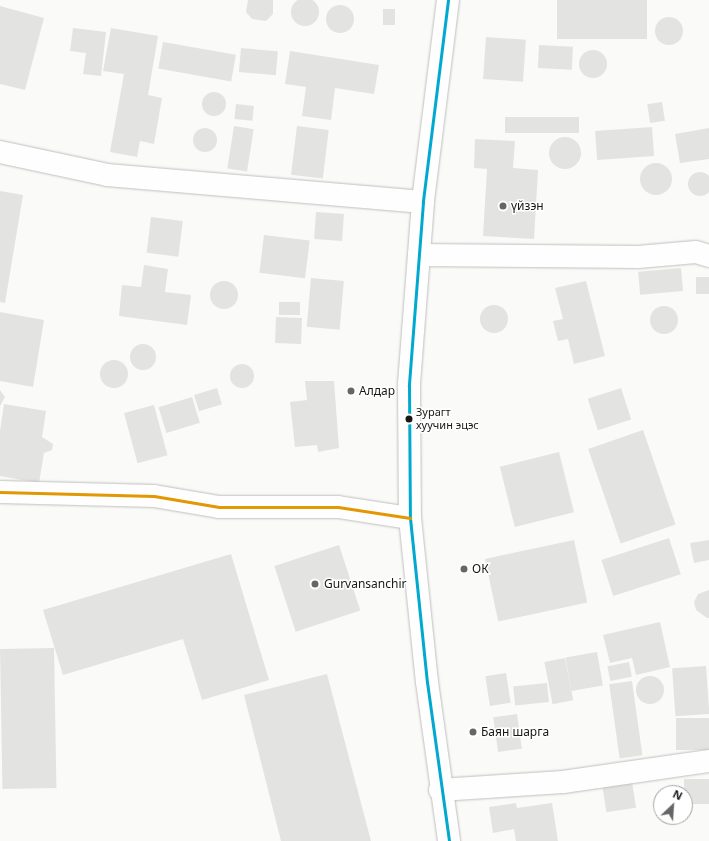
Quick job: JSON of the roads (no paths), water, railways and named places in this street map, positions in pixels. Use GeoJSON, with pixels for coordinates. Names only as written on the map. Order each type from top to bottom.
{"type":"FeatureCollection","features":[{"type":"Feature","properties":{"kind":"street"},"geometry":{"type":"LineString","coordinates":[[448,0],[423,202],[419,255],[410,386],[410,518],[440,790],[449,841]]}},
{"type":"Feature","properties":{"kind":"street"},"geometry":{"type":"LineString","coordinates":[[0,152],[107,175],[423,202]]}},
{"type":"Feature","properties":{"kind":"street"},"geometry":{"type":"LineString","coordinates":[[419,255],[638,257],[696,252],[709,256]]}},
{"type":"Feature","properties":{"kind":"street"},"geometry":{"type":"LineString","coordinates":[[0,492],[154,496],[219,507],[338,507],[410,518]]}},
{"type":"Feature","properties":{"kind":"street"},"geometry":{"type":"LineString","coordinates":[[440,790],[563,782],[709,761]]}},
{"type":"Feature","properties":{"kind":"place","name":"үйзэн"},"geometry":{"type":"Point","coordinates":[503,206]}},
{"type":"Feature","properties":{"kind":"place","name":"Алдар"},"geometry":{"type":"Point","coordinates":[351,391]}},
{"type":"Feature","properties":{"kind":"place","name":"Зурагт хуучин эцэс"},"geometry":{"type":"Point","coordinates":[409,419]}},
{"type":"Feature","properties":{"kind":"place","name":"ОК"},"geometry":{"type":"Point","coordinates":[464,569]}},
{"type":"Feature","properties":{"kind":"place","name":"Gurvansanchir"},"geometry":{"type":"Point","coordinates":[315,584]}},
{"type":"Feature","properties":{"kind":"place","name":"Баян шарга"},"geometry":{"type":"Point","coordinates":[473,732]}}]}
